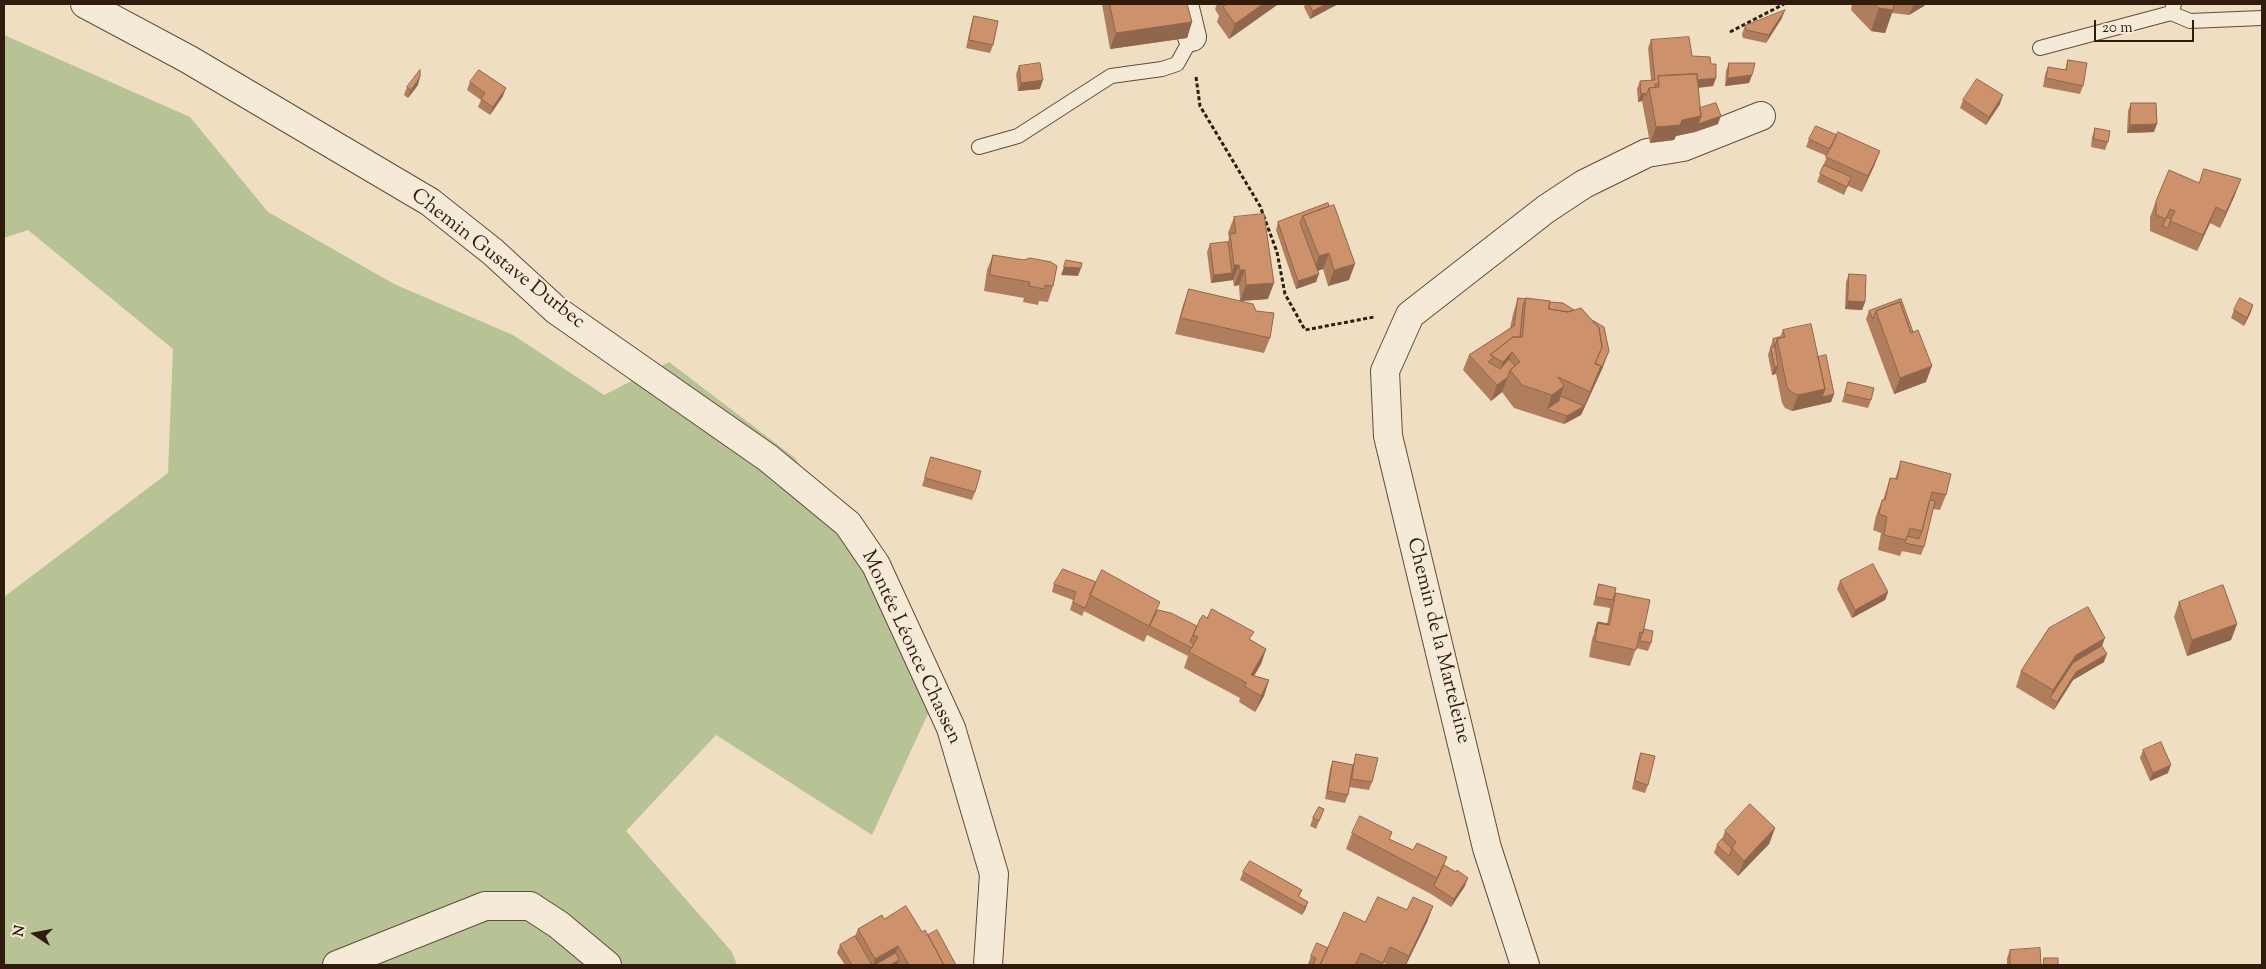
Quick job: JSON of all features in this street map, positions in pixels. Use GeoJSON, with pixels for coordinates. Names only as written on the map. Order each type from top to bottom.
{"type":"FeatureCollection","features":[{"type":"Feature","properties":{"kind":"street","name":"Chemin Gustave Durbec"},"geometry":{"type":"LineString","coordinates":[[85,4],[188,60],[430,202],[493,252],[556,310],[768,458]]}},
{"type":"Feature","properties":{"kind":"street"},"geometry":{"type":"LineString","coordinates":[[1184,4],[1192,37]]}},
{"type":"Feature","properties":{"kind":"street"},"geometry":{"type":"LineString","coordinates":[[1410,315],[1546,209],[1584,184],[1647,153],[1683,147],[1760,116]]}},
{"type":"Feature","properties":{"kind":"street","name":"Chemin de la Marteleine"},"geometry":{"type":"LineString","coordinates":[[1410,315],[1385,371],[1388,436],[1487,848],[1525,965]]}},
{"type":"Feature","properties":{"kind":"street","name":"Montée Léonce Chassen"},"geometry":{"type":"LineString","coordinates":[[768,458],[848,524],[870,557],[950,728],[994,874],[988,965]]}},
{"type":"Feature","properties":{"kind":"street"},"geometry":{"type":"LineString","coordinates":[[337,965],[485,906],[530,906],[559,924],[607,965]]}},
{"type":"Feature","properties":{"kind":"lane"},"geometry":{"type":"LineString","coordinates":[[2040,48],[2173,8],[2190,21],[2262,18]]}},
{"type":"Feature","properties":{"kind":"lane"},"geometry":{"type":"LineString","coordinates":[[979,147],[1018,136],[1111,76],[1162,69],[1178,64],[1192,37]]}},
{"type":"Feature","properties":{"kind":"path"},"geometry":{"type":"LineString","coordinates":[[1730,32],[1784,4]]}},
{"type":"Feature","properties":{"kind":"path"},"geometry":{"type":"LineString","coordinates":[[1192,37],[1200,106],[1260,206],[1277,252],[1286,294],[1305,330],[1368,318],[1410,315]]}},
{"type":"Feature","properties":{"kind":"green space"},"geometry":{"type":"Polygon","coordinates":[[[4,35],[190,117],[268,212],[394,284],[513,335],[604,395],[669,362],[795,458],[944,679],[872,835],[716,735],[626,831],[732,952],[737,965],[4,965],[4,597],[168,473],[173,349],[28,230],[4,238],[4,35]]]}},
{"type":"Feature","properties":{"kind":"building"},"geometry":{"type":"Polygon","coordinates":[[[1110,4],[1187,4],[1192,22],[1116,33],[1110,4]]]}},
{"type":"Feature","properties":{"kind":"building"},"geometry":{"type":"Polygon","coordinates":[[[1227,4],[1263,4],[1235,24],[1223,7],[1227,4]]]}},
{"type":"Feature","properties":{"kind":"building"},"geometry":{"type":"Polygon","coordinates":[[[1309,4],[1326,4],[1313,11],[1309,4]]]}},
{"type":"Feature","properties":{"kind":"building"},"geometry":{"type":"Polygon","coordinates":[[[1875,4],[1894,4],[1893,10],[1879,8],[1875,4]]]}},
{"type":"Feature","properties":{"kind":"building"},"geometry":{"type":"Polygon","coordinates":[[[1785,10],[1769,35],[1746,30],[1745,26],[1785,10]]]}},
{"type":"Feature","properties":{"kind":"building"},"geometry":{"type":"Polygon","coordinates":[[[974,16],[998,21],[993,45],[969,40],[974,16]]]}},
{"type":"Feature","properties":{"kind":"building"},"geometry":{"type":"Polygon","coordinates":[[[1689,37],[1692,56],[1710,57],[1711,64],[1716,64],[1716,78],[1697,80],[1697,74],[1658,76],[1659,84],[1655,84],[1656,87],[1649,88],[1646,96],[1645,93],[1641,94],[1640,81],[1655,80],[1651,40],[1689,37]]]}},
{"type":"Feature","properties":{"kind":"building"},"geometry":{"type":"Polygon","coordinates":[[[2068,60],[2087,63],[2083,86],[2046,78],[2048,67],[2066,70],[2068,60]]]}},
{"type":"Feature","properties":{"kind":"building"},"geometry":{"type":"Polygon","coordinates":[[[1040,63],[1043,80],[1021,83],[1019,66],[1040,63]]]}},
{"type":"Feature","properties":{"kind":"building"},"geometry":{"type":"Polygon","coordinates":[[[1729,63],[1755,63],[1752,75],[1728,78],[1729,63]]]}},
{"type":"Feature","properties":{"kind":"building"},"geometry":{"type":"Polygon","coordinates":[[[420,70],[420,77],[411,90],[407,87],[420,70]]]}},
{"type":"Feature","properties":{"kind":"building"},"geometry":{"type":"Polygon","coordinates":[[[479,70],[506,88],[493,107],[481,99],[485,93],[470,82],[479,70]]]}},
{"type":"Feature","properties":{"kind":"building"},"geometry":{"type":"Polygon","coordinates":[[[1697,74],[1701,116],[1682,120],[1680,125],[1656,127],[1649,88],[1659,87],[1658,76],[1697,74]]]}},
{"type":"Feature","properties":{"kind":"building"},"geometry":{"type":"Polygon","coordinates":[[[1977,79],[2003,95],[1989,117],[1963,100],[1977,79]]]}},
{"type":"Feature","properties":{"kind":"building"},"geometry":{"type":"Polygon","coordinates":[[[1716,103],[1721,116],[1698,124],[1701,116],[1700,108],[1716,103]]]}},
{"type":"Feature","properties":{"kind":"building"},"geometry":{"type":"Polygon","coordinates":[[[2131,103],[2156,103],[2157,124],[2130,125],[2131,103]]]}},
{"type":"Feature","properties":{"kind":"building"},"geometry":{"type":"Polygon","coordinates":[[[1816,126],[1837,135],[1830,149],[1809,139],[1816,126]]]}},
{"type":"Feature","properties":{"kind":"building"},"geometry":{"type":"Polygon","coordinates":[[[2095,128],[2110,131],[2108,142],[2094,139],[2095,128]]]}},
{"type":"Feature","properties":{"kind":"building"},"geometry":{"type":"Polygon","coordinates":[[[1838,132],[1880,151],[1868,176],[1826,157],[1838,132]]]}},
{"type":"Feature","properties":{"kind":"building"},"geometry":{"type":"Polygon","coordinates":[[[1824,165],[1851,177],[1847,187],[1820,174],[1824,165]]]}},
{"type":"Feature","properties":{"kind":"building"},"geometry":{"type":"Polygon","coordinates":[[[2204,169],[2241,179],[2226,212],[2216,207],[2203,235],[2170,221],[2175,211],[2170,209],[2166,219],[2156,215],[2156,201],[2169,170],[2199,183],[2204,169]]]}},
{"type":"Feature","properties":{"kind":"building"},"geometry":{"type":"Polygon","coordinates":[[[1328,203],[1329,206],[1303,216],[1300,223],[1319,274],[1298,281],[1278,222],[1328,203]]]}},
{"type":"Feature","properties":{"kind":"building"},"geometry":{"type":"Polygon","coordinates":[[[1334,205],[1355,264],[1334,270],[1329,253],[1319,256],[1303,216],[1334,205]]]}},
{"type":"Feature","properties":{"kind":"building"},"geometry":{"type":"Polygon","coordinates":[[[1264,214],[1274,283],[1246,285],[1245,270],[1240,270],[1239,265],[1234,265],[1230,234],[1236,233],[1234,217],[1264,214]]]}},
{"type":"Feature","properties":{"kind":"building"},"geometry":{"type":"Polygon","coordinates":[[[2167,217],[2171,219],[2168,228],[2163,226],[2167,217]]]}},
{"type":"Feature","properties":{"kind":"building"},"geometry":{"type":"Polygon","coordinates":[[[1228,242],[1232,273],[1214,275],[1210,244],[1228,242]]]}},
{"type":"Feature","properties":{"kind":"building"},"geometry":{"type":"Polygon","coordinates":[[[993,255],[1051,262],[1057,266],[1053,286],[1045,285],[1044,289],[1029,286],[1030,282],[990,275],[993,255]]]}},
{"type":"Feature","properties":{"kind":"building"},"geometry":{"type":"Polygon","coordinates":[[[1066,260],[1082,263],[1081,268],[1064,267],[1066,260]]]}},
{"type":"Feature","properties":{"kind":"building"},"geometry":{"type":"Polygon","coordinates":[[[1849,274],[1866,275],[1865,302],[1848,301],[1849,274]]]}},
{"type":"Feature","properties":{"kind":"building"},"geometry":{"type":"Polygon","coordinates":[[[1189,289],[1253,304],[1256,311],[1274,313],[1270,338],[1181,318],[1189,289]]]}},
{"type":"Feature","properties":{"kind":"building"},"geometry":{"type":"Polygon","coordinates":[[[1518,298],[1526,299],[1523,305],[1520,337],[1513,337],[1490,355],[1494,357],[1488,362],[1500,369],[1509,359],[1515,366],[1510,370],[1508,377],[1497,385],[1469,355],[1514,326],[1518,298]]]}},
{"type":"Feature","properties":{"kind":"building"},"geometry":{"type":"Polygon","coordinates":[[[1526,298],[1550,301],[1549,309],[1568,312],[1581,308],[1599,328],[1602,347],[1595,363],[1601,366],[1590,392],[1558,377],[1564,386],[1552,395],[1522,385],[1510,370],[1520,362],[1512,352],[1503,362],[1490,355],[1513,337],[1522,337],[1526,298]]]}},
{"type":"Feature","properties":{"kind":"building"},"geometry":{"type":"Polygon","coordinates":[[[2240,298],[2253,305],[2247,318],[2234,310],[2240,298]]]}},
{"type":"Feature","properties":{"kind":"building"},"geometry":{"type":"Polygon","coordinates":[[[1901,299],[1913,332],[1911,333],[1900,302],[1876,311],[1873,319],[1869,311],[1901,299]]]}},
{"type":"Feature","properties":{"kind":"building"},"geometry":{"type":"Polygon","coordinates":[[[1550,302],[1563,303],[1574,310],[1568,312],[1549,309],[1550,302]]]}},
{"type":"Feature","properties":{"kind":"building"},"geometry":{"type":"Polygon","coordinates":[[[1900,302],[1911,333],[1918,330],[1932,366],[1900,378],[1876,311],[1900,302]]]}},
{"type":"Feature","properties":{"kind":"building"},"geometry":{"type":"Polygon","coordinates":[[[1592,320],[1604,327],[1609,351],[1599,373],[1601,366],[1595,364],[1602,347],[1599,328],[1592,320]]]}},
{"type":"Feature","properties":{"kind":"building"},"geometry":{"type":"Polygon","coordinates":[[[1811,324],[1825,389],[1798,395],[1791,392],[1787,387],[1777,339],[1785,337],[1783,330],[1811,324]]]}},
{"type":"Feature","properties":{"kind":"building"},"geometry":{"type":"Polygon","coordinates":[[[1780,337],[1777,339],[1775,347],[1773,339],[1780,337]]]}},
{"type":"Feature","properties":{"kind":"building"},"geometry":{"type":"Polygon","coordinates":[[[1771,347],[1775,347],[1778,366],[1775,367],[1771,347]]]}},
{"type":"Feature","properties":{"kind":"building"},"geometry":{"type":"Polygon","coordinates":[[[1826,355],[1834,394],[1822,397],[1825,389],[1818,357],[1826,355]]]}},
{"type":"Feature","properties":{"kind":"building"},"geometry":{"type":"Polygon","coordinates":[[[1848,382],[1874,388],[1871,400],[1845,394],[1848,382]]]}},
{"type":"Feature","properties":{"kind":"building"},"geometry":{"type":"Polygon","coordinates":[[[1560,396],[1584,406],[1567,416],[1547,409],[1559,401],[1560,396]]]}},
{"type":"Feature","properties":{"kind":"building"},"geometry":{"type":"Polygon","coordinates":[[[931,457],[981,471],[975,492],[925,478],[931,457]]]}},
{"type":"Feature","properties":{"kind":"building"},"geometry":{"type":"Polygon","coordinates":[[[1901,461],[1951,474],[1946,495],[1932,492],[1922,531],[1910,528],[1906,540],[1884,535],[1887,517],[1879,514],[1882,500],[1885,500],[1890,478],[1897,479],[1901,461]]]}},
{"type":"Feature","properties":{"kind":"building"},"geometry":{"type":"Polygon","coordinates":[[[1930,500],[1935,501],[1924,547],[1905,543],[1907,536],[1919,539],[1930,500]]]}},
{"type":"Feature","properties":{"kind":"building"},"geometry":{"type":"Polygon","coordinates":[[[1873,564],[1888,592],[1855,610],[1840,581],[1873,564]]]}},
{"type":"Feature","properties":{"kind":"building"},"geometry":{"type":"Polygon","coordinates":[[[1063,569],[1096,582],[1085,608],[1073,602],[1076,592],[1054,584],[1063,569]]]}},
{"type":"Feature","properties":{"kind":"building"},"geometry":{"type":"Polygon","coordinates":[[[1102,570],[1160,602],[1149,626],[1090,595],[1102,570]]]}},
{"type":"Feature","properties":{"kind":"building"},"geometry":{"type":"Polygon","coordinates":[[[1599,584],[1616,588],[1613,600],[1596,597],[1599,584]]]}},
{"type":"Feature","properties":{"kind":"building"},"geometry":{"type":"Polygon","coordinates":[[[2223,585],[2237,624],[2192,640],[2179,602],[2223,585]]]}},
{"type":"Feature","properties":{"kind":"building"},"geometry":{"type":"Polygon","coordinates":[[[1616,593],[1650,600],[1643,633],[1640,632],[1636,650],[1595,641],[1598,623],[1609,625],[1616,593]]]}},
{"type":"Feature","properties":{"kind":"building"},"geometry":{"type":"Polygon","coordinates":[[[2088,607],[2105,638],[2076,655],[2053,690],[2021,671],[2049,628],[2088,607]]]}},
{"type":"Feature","properties":{"kind":"building"},"geometry":{"type":"Polygon","coordinates":[[[1212,609],[1254,632],[1249,639],[1266,649],[1251,675],[1269,680],[1261,696],[1244,686],[1247,683],[1189,652],[1198,637],[1193,635],[1200,619],[1203,615],[1207,618],[1212,609]]]}},
{"type":"Feature","properties":{"kind":"building"},"geometry":{"type":"Polygon","coordinates":[[[1158,610],[1171,613],[1197,626],[1190,642],[1194,644],[1192,648],[1150,626],[1158,610]]]}},
{"type":"Feature","properties":{"kind":"building"},"geometry":{"type":"Polygon","coordinates":[[[1644,629],[1653,631],[1651,643],[1640,641],[1644,629]]]}},
{"type":"Feature","properties":{"kind":"building"},"geometry":{"type":"Polygon","coordinates":[[[2102,646],[2107,654],[2076,672],[2057,702],[2050,698],[2073,663],[2102,646]]]}},
{"type":"Feature","properties":{"kind":"building"},"geometry":{"type":"Polygon","coordinates":[[[2161,742],[2171,765],[2153,773],[2143,750],[2161,742]]]}},
{"type":"Feature","properties":{"kind":"building"},"geometry":{"type":"Polygon","coordinates":[[[1641,753],[1655,756],[1648,785],[1635,781],[1641,753]]]}},
{"type":"Feature","properties":{"kind":"building"},"geometry":{"type":"Polygon","coordinates":[[[1356,754],[1378,758],[1372,782],[1352,779],[1356,754]]]}},
{"type":"Feature","properties":{"kind":"building"},"geometry":{"type":"Polygon","coordinates":[[[1333,761],[1353,765],[1348,795],[1328,791],[1333,761]]]}},
{"type":"Feature","properties":{"kind":"building"},"geometry":{"type":"Polygon","coordinates":[[[1750,804],[1775,828],[1744,861],[1732,848],[1736,842],[1725,831],[1750,804]]]}},
{"type":"Feature","properties":{"kind":"building"},"geometry":{"type":"Polygon","coordinates":[[[1319,807],[1324,809],[1319,821],[1313,818],[1319,807]]]}},
{"type":"Feature","properties":{"kind":"building"},"geometry":{"type":"Polygon","coordinates":[[[1360,816],[1392,832],[1389,839],[1413,850],[1417,843],[1447,857],[1437,878],[1352,833],[1360,816]]]}},
{"type":"Feature","properties":{"kind":"building"},"geometry":{"type":"Polygon","coordinates":[[[1722,839],[1732,849],[1729,856],[1717,845],[1722,839]]]}},
{"type":"Feature","properties":{"kind":"building"},"geometry":{"type":"Polygon","coordinates":[[[1250,861],[1302,890],[1298,896],[1308,902],[1305,907],[1243,872],[1250,861]]]}},
{"type":"Feature","properties":{"kind":"building"},"geometry":{"type":"Polygon","coordinates":[[[1444,865],[1456,872],[1457,870],[1468,878],[1454,899],[1434,886],[1444,865]]]}},
{"type":"Feature","properties":{"kind":"building"},"geometry":{"type":"Polygon","coordinates":[[[1378,897],[1407,910],[1413,897],[1433,906],[1409,956],[1390,947],[1383,963],[1361,953],[1355,965],[1320,965],[1344,912],[1365,922],[1378,897]]]}},
{"type":"Feature","properties":{"kind":"building"},"geometry":{"type":"Polygon","coordinates":[[[906,906],[922,932],[925,930],[944,965],[909,965],[898,946],[875,959],[858,929],[882,915],[884,919],[906,906]]]}},
{"type":"Feature","properties":{"kind":"building"},"geometry":{"type":"Polygon","coordinates":[[[937,930],[956,965],[944,965],[928,935],[937,930]]]}},
{"type":"Feature","properties":{"kind":"building"},"geometry":{"type":"Polygon","coordinates":[[[855,936],[872,965],[852,965],[840,945],[855,936]]]}},
{"type":"Feature","properties":{"kind":"building"},"geometry":{"type":"Polygon","coordinates":[[[1317,943],[1328,948],[1320,965],[1313,965],[1316,958],[1311,956],[1317,943]]]}},
{"type":"Feature","properties":{"kind":"building"},"geometry":{"type":"Polygon","coordinates":[[[2040,948],[2041,965],[2010,965],[2010,950],[2040,948]]]}},
{"type":"Feature","properties":{"kind":"building"},"geometry":{"type":"Polygon","coordinates":[[[896,953],[899,960],[890,965],[875,965],[896,953]]]}},
{"type":"Feature","properties":{"kind":"building"},"geometry":{"type":"Polygon","coordinates":[[[2044,958],[2058,958],[2058,965],[2044,965],[2044,958]]]}}]}
